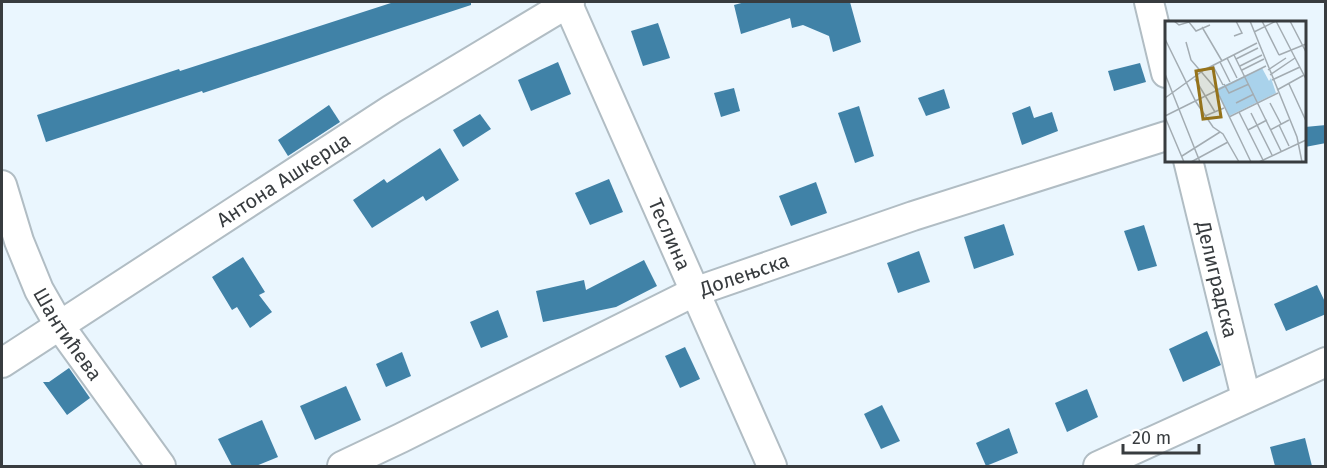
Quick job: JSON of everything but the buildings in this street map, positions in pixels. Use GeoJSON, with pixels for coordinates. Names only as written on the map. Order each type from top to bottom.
{"type":"FeatureCollection","features":[{"type":"Feature","properties":{"kind":"street","name":"Теслина"},"geometry":{"type":"LineString","coordinates":[[568,2],[772,466]]}},
{"type":"Feature","properties":{"kind":"street","name":"Антона Ашкерца"},"geometry":{"type":"LineString","coordinates":[[2,363],[392,109],[568,2]]}},
{"type":"Feature","properties":{"kind":"street"},"geometry":{"type":"LineString","coordinates":[[1149,2],[1165,65]]}},
{"type":"Feature","properties":{"kind":"street","name":"Долењска"},"geometry":{"type":"LineString","coordinates":[[342,466],[694,292],[913,216],[1165,137]]}},
{"type":"Feature","properties":{"kind":"street","name":"Делиградска"},"geometry":{"type":"LineString","coordinates":[[1188,162],[1246,398]]}},
{"type":"Feature","properties":{"kind":"street","name":"Шантићева"},"geometry":{"type":"LineString","coordinates":[[2,185],[19,241],[39,290],[59,325],[161,466]]}},
{"type":"Feature","properties":{"kind":"street"},"geometry":{"type":"LineString","coordinates":[[1098,466],[1326,362]]}}]}
